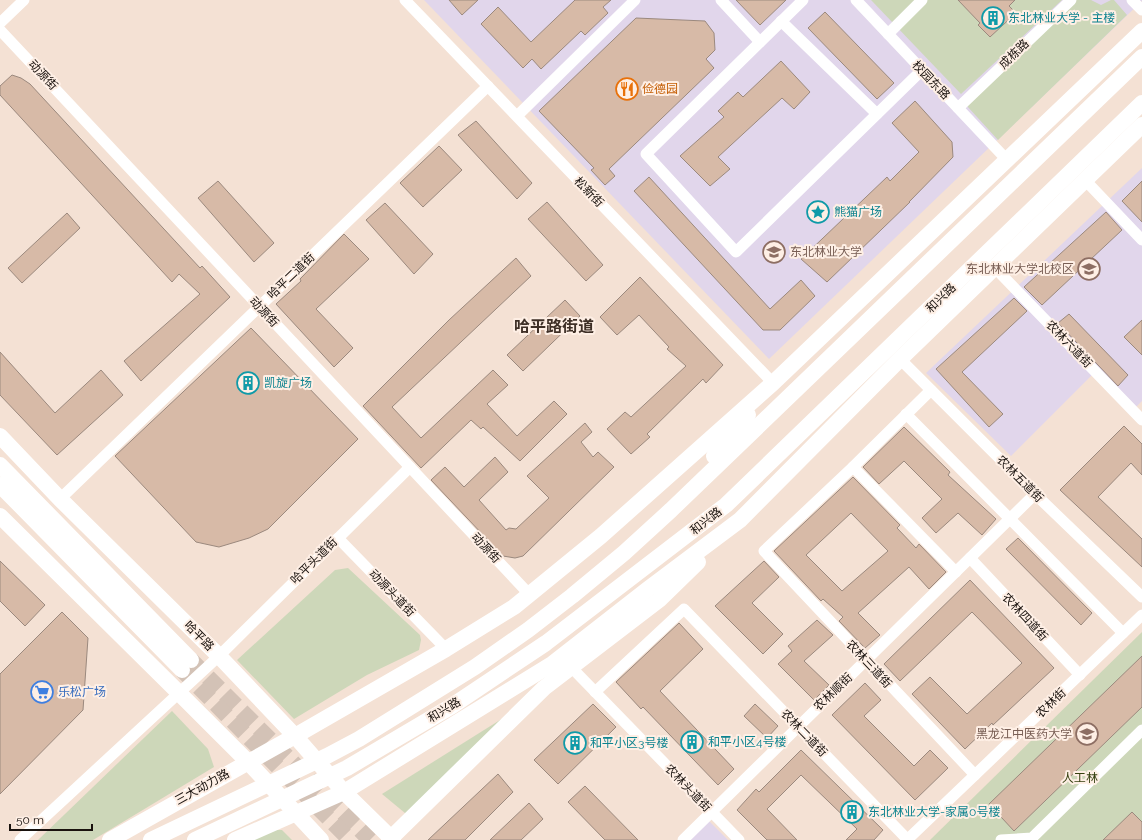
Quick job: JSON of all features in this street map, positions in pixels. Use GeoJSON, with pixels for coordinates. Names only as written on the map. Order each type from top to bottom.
{"type":"FeatureCollection","features":[{"type":"Feature","properties":{"kind":"highway"},"geometry":{"type":"LineString","coordinates":[[295,736],[446,649],[514,607],[601,536],[773,383],[1142,30]]}},
{"type":"Feature","properties":{"kind":"highway"},"geometry":{"type":"LineString","coordinates":[[151,840],[327,756],[372,731],[475,667],[528,630],[624,553],[661,519],[1142,57]]}},
{"type":"Feature","properties":{"kind":"highway","name":"和兴路"},"geometry":{"type":"LineString","coordinates":[[195,840],[347,768],[452,706],[546,643],[726,505],[1142,103]]}},
{"type":"Feature","properties":{"kind":"highway","name":"和兴路"},"geometry":{"type":"LineString","coordinates":[[391,839],[544,688],[659,600],[900,359],[996,268],[1142,125]]}},
{"type":"Feature","properties":{"kind":"highway"},"geometry":{"type":"LineString","coordinates":[[661,519],[785,371]]}},
{"type":"Feature","properties":{"kind":"highway","name":"哈平路"},"geometry":{"type":"LineString","coordinates":[[0,436],[60,499],[219,656],[295,736],[344,792],[391,839]]}},
{"type":"Feature","properties":{"kind":"highway"},"geometry":{"type":"LineString","coordinates":[[726,505],[822,437]]}},
{"type":"Feature","properties":{"kind":"highway","name":"哈平路"},"geometry":{"type":"LineString","coordinates":[[0,465],[187,665],[0,485]]}},
{"type":"Feature","properties":{"kind":"highway"},"geometry":{"type":"LineString","coordinates":[[0,516],[248,762],[322,840]]}},
{"type":"Feature","properties":{"kind":"highway","name":"和兴路"},"geometry":{"type":"LineString","coordinates":[[344,792],[552,664],[740,520]]}},
{"type":"Feature","properties":{"kind":"highway","name":"三大动力路"},"geometry":{"type":"LineString","coordinates":[[110,840],[295,736]]}},
{"type":"Feature","properties":{"kind":"highway"},"geometry":{"type":"LineString","coordinates":[[235,840],[295,812],[344,792]]}},
{"type":"Feature","properties":{"kind":"street"},"geometry":{"type":"LineString","coordinates":[[0,23],[24,0]]}},
{"type":"Feature","properties":{"kind":"street","name":"松新街"},"geometry":{"type":"LineString","coordinates":[[405,0],[773,383]]}},
{"type":"Feature","properties":{"kind":"street"},"geometry":{"type":"LineString","coordinates":[[517,116],[635,0]]}},
{"type":"Feature","properties":{"kind":"street"},"geometry":{"type":"LineString","coordinates":[[721,0],[760,42]]}},
{"type":"Feature","properties":{"kind":"street"},"geometry":{"type":"LineString","coordinates":[[803,0],[646,154],[736,252],[922,70]]}},
{"type":"Feature","properties":{"kind":"street","name":"校园东路"},"geometry":{"type":"LineString","coordinates":[[856,0],[1007,160]]}},
{"type":"Feature","properties":{"kind":"street"},"geometry":{"type":"LineString","coordinates":[[888,34],[922,0]]}},
{"type":"Feature","properties":{"kind":"street","name":"成栋路"},"geometry":{"type":"LineString","coordinates":[[958,108],[1071,0]]}},
{"type":"Feature","properties":{"kind":"street"},"geometry":{"type":"LineString","coordinates":[[1132,0],[1142,10]]}},
{"type":"Feature","properties":{"kind":"street"},"geometry":{"type":"LineString","coordinates":[[781,21],[877,114]]}},
{"type":"Feature","properties":{"kind":"street","name":"动源街"},"geometry":{"type":"LineString","coordinates":[[0,30],[529,594]]}},
{"type":"Feature","properties":{"kind":"street","name":"哈平二道街"},"geometry":{"type":"LineString","coordinates":[[60,499],[488,86]]}},
{"type":"Feature","properties":{"kind":"street"},"geometry":{"type":"LineString","coordinates":[[1085,180],[1142,240]]}},
{"type":"Feature","properties":{"kind":"street","name":"农林六道街"},"geometry":{"type":"LineString","coordinates":[[996,268],[1142,420]]}},
{"type":"Feature","properties":{"kind":"street","name":"农林五道街"},"geometry":{"type":"LineString","coordinates":[[900,359],[1035,494],[1142,597]]}},
{"type":"Feature","properties":{"kind":"street"},"geometry":{"type":"LineString","coordinates":[[931,390],[853,467],[956,572]]}},
{"type":"Feature","properties":{"kind":"street"},"geometry":{"type":"LineString","coordinates":[[906,414],[1123,633]]}},
{"type":"Feature","properties":{"kind":"street","name":"哈平头道街"},"geometry":{"type":"LineString","coordinates":[[20,840],[219,656],[410,467]]}},
{"type":"Feature","properties":{"kind":"street","name":"农林三道街"},"geometry":{"type":"LineString","coordinates":[[853,467],[764,551],[975,775]]}},
{"type":"Feature","properties":{"kind":"street","name":"农林顺街"},"geometry":{"type":"LineString","coordinates":[[683,840],[1035,494]]}},
{"type":"Feature","properties":{"kind":"street","name":"动源头道街"},"geometry":{"type":"LineString","coordinates":[[338,538],[446,649]]}},
{"type":"Feature","properties":{"kind":"street","name":"农林四道街"},"geometry":{"type":"LineString","coordinates":[[970,558],[1080,675]]}},
{"type":"Feature","properties":{"kind":"street","name":"农林二道街"},"geometry":{"type":"LineString","coordinates":[[595,692],[684,609],[908,840]]}},
{"type":"Feature","properties":{"kind":"street","name":"农林街"},"geometry":{"type":"LineString","coordinates":[[908,840],[1142,615]]}},
{"type":"Feature","properties":{"kind":"street","name":"农林头道街"},"geometry":{"type":"LineString","coordinates":[[571,667],[739,840]]}},
{"type":"Feature","properties":{"kind":"street"},"geometry":{"type":"LineString","coordinates":[[1001,840],[1032,838],[1142,730]]}},
{"type":"Feature","properties":{"kind":"shaded area","name":"东北林业大学"},"geometry":{"type":"Polygon","coordinates":[[[424,0],[1142,0],[1142,1],[769,359],[424,0]]]}},
{"type":"Feature","properties":{"kind":"shaded area","name":"东北林业大学北校区"},"geometry":{"type":"Polygon","coordinates":[[[1142,168],[1142,401],[1134,409],[1096,371],[1011,456],[926,373],[1142,168]]]}},
{"type":"Feature","properties":{"kind":"shaded area"},"geometry":{"type":"Polygon","coordinates":[[[709,821],[728,840],[690,840],[709,821]]]}},
{"type":"Feature","properties":{"kind":"green space"},"geometry":{"type":"Polygon","coordinates":[[[871,0],[1062,0],[961,94],[871,0]]]}},
{"type":"Feature","properties":{"kind":"green space"},"geometry":{"type":"Polygon","coordinates":[[[1076,0],[1091,0],[1101,5],[1114,0],[1127,15],[998,140],[967,106],[1076,0]]]}},
{"type":"Feature","properties":{"kind":"green space"},"geometry":{"type":"Polygon","coordinates":[[[348,568],[420,635],[421,640],[419,650],[367,675],[294,719],[237,660],[335,570],[348,568]]]}},
{"type":"Feature","properties":{"kind":"green space","name":"人工林"},"geometry":{"type":"Polygon","coordinates":[[[1142,632],[1142,840],[930,840],[1142,632]]]}},
{"type":"Feature","properties":{"kind":"green space"},"geometry":{"type":"Polygon","coordinates":[[[527,703],[411,818],[382,794],[527,703]]]}},
{"type":"Feature","properties":{"kind":"green space"},"geometry":{"type":"Polygon","coordinates":[[[172,711],[208,749],[214,767],[93,840],[38,840],[172,711]]]}},
{"type":"Feature","properties":{"kind":"green space"},"geometry":{"type":"Polygon","coordinates":[[[267,830],[282,830],[292,840],[248,840],[267,830]]]}},
{"type":"Feature","properties":{"kind":"building"},"geometry":{"type":"Polygon","coordinates":[[[449,0],[478,0],[462,15],[449,0]]]}},
{"type":"Feature","properties":{"kind":"building"},"geometry":{"type":"Polygon","coordinates":[[[575,0],[611,0],[603,7],[608,13],[585,35],[581,31],[541,69],[532,59],[523,68],[481,24],[498,7],[531,42],[575,0]]]}},
{"type":"Feature","properties":{"kind":"building"},"geometry":{"type":"Polygon","coordinates":[[[736,0],[786,0],[760,25],[736,0]]]}},
{"type":"Feature","properties":{"kind":"building","name":"东北林业大学 - 主楼"},"geometry":{"type":"Polygon","coordinates":[[[958,0],[1015,0],[1009,6],[1016,13],[990,37],[978,25],[980,23],[958,0]]]}},
{"type":"Feature","properties":{"kind":"building"},"geometry":{"type":"Polygon","coordinates":[[[825,12],[894,83],[877,99],[808,28],[825,12]]]}},
{"type":"Feature","properties":{"kind":"building","name":"俭德园"},"geometry":{"type":"Polygon","coordinates":[[[636,18],[705,21],[714,33],[715,50],[706,59],[714,68],[609,169],[615,176],[605,185],[591,170],[594,168],[539,111],[636,18]]]}},
{"type":"Feature","properties":{"kind":"building"},"geometry":{"type":"Polygon","coordinates":[[[781,61],[810,92],[794,109],[782,98],[718,157],[730,169],[710,186],[680,156],[724,117],[718,111],[738,92],[743,97],[781,61]]]}},
{"type":"Feature","properties":{"kind":"building"},"geometry":{"type":"Polygon","coordinates":[[[12,75],[21,78],[30,84],[200,268],[202,266],[230,297],[141,381],[124,361],[200,294],[179,274],[172,282],[0,95],[0,86],[12,75]]]}},
{"type":"Feature","properties":{"kind":"building"},"geometry":{"type":"Polygon","coordinates":[[[915,101],[952,142],[953,157],[910,202],[827,282],[801,259],[887,177],[890,181],[919,152],[892,123],[915,101]]]}},
{"type":"Feature","properties":{"kind":"building"},"geometry":{"type":"Polygon","coordinates":[[[476,121],[532,183],[517,199],[458,135],[476,121]]]}},
{"type":"Feature","properties":{"kind":"building"},"geometry":{"type":"Polygon","coordinates":[[[439,146],[462,170],[423,207],[400,183],[439,146]]]}},
{"type":"Feature","properties":{"kind":"building"},"geometry":{"type":"Polygon","coordinates":[[[649,177],[770,309],[801,280],[815,296],[780,330],[763,330],[634,191],[649,177]]]}},
{"type":"Feature","properties":{"kind":"building"},"geometry":{"type":"Polygon","coordinates":[[[218,181],[274,243],[254,262],[198,198],[218,181]]]}},
{"type":"Feature","properties":{"kind":"building"},"geometry":{"type":"Polygon","coordinates":[[[1142,181],[1142,222],[1122,201],[1142,181]]]}},
{"type":"Feature","properties":{"kind":"building"},"geometry":{"type":"Polygon","coordinates":[[[547,202],[603,265],[586,281],[528,219],[547,202]]]}},
{"type":"Feature","properties":{"kind":"building"},"geometry":{"type":"Polygon","coordinates":[[[385,203],[433,254],[414,274],[366,220],[385,203]]]}},
{"type":"Feature","properties":{"kind":"building"},"geometry":{"type":"Polygon","coordinates":[[[1106,212],[1122,230],[1042,305],[1024,287],[1106,212]]]}},
{"type":"Feature","properties":{"kind":"building"},"geometry":{"type":"Polygon","coordinates":[[[67,213],[80,228],[22,283],[8,268],[67,213]]]}},
{"type":"Feature","properties":{"kind":"building"},"geometry":{"type":"Polygon","coordinates":[[[344,234],[369,259],[316,309],[353,348],[334,367],[276,304],[301,281],[300,279],[344,234]]]}},
{"type":"Feature","properties":{"kind":"building"},"geometry":{"type":"Polygon","coordinates":[[[516,258],[531,276],[392,407],[421,438],[493,370],[508,385],[487,404],[517,436],[554,401],[567,414],[520,461],[483,427],[481,429],[471,420],[421,468],[363,406],[449,320],[516,258]]]}},
{"type":"Feature","properties":{"kind":"building"},"geometry":{"type":"Polygon","coordinates":[[[640,277],[723,365],[706,383],[703,379],[647,434],[650,437],[631,454],[607,429],[625,412],[631,417],[686,366],[667,349],[669,347],[639,315],[617,335],[600,317],[640,277]]]}},
{"type":"Feature","properties":{"kind":"building"},"geometry":{"type":"Polygon","coordinates":[[[1014,298],[1027,311],[962,372],[1003,414],[989,427],[936,369],[1014,298]]]}},
{"type":"Feature","properties":{"kind":"building"},"geometry":{"type":"Polygon","coordinates":[[[565,300],[580,316],[523,371],[507,355],[565,300]]]}},
{"type":"Feature","properties":{"kind":"building"},"geometry":{"type":"Polygon","coordinates":[[[1069,314],[1128,375],[1118,386],[1058,323],[1069,314]]]}},
{"type":"Feature","properties":{"kind":"building"},"geometry":{"type":"Polygon","coordinates":[[[1142,320],[1142,355],[1124,337],[1142,320]]]}},
{"type":"Feature","properties":{"kind":"building","name":"凯旋广场"},"geometry":{"type":"Polygon","coordinates":[[[251,328],[358,439],[268,529],[249,538],[219,547],[196,542],[115,456],[251,328]]]}},
{"type":"Feature","properties":{"kind":"building"},"geometry":{"type":"Polygon","coordinates":[[[0,352],[55,413],[101,370],[123,395],[57,455],[0,395],[0,352]]]}},
{"type":"Feature","properties":{"kind":"building"},"geometry":{"type":"Polygon","coordinates":[[[585,423],[592,432],[581,442],[593,457],[598,452],[614,467],[523,556],[515,558],[503,556],[431,480],[445,467],[464,487],[495,457],[508,472],[479,500],[506,530],[509,528],[516,529],[549,498],[527,476],[585,423]]]}},
{"type":"Feature","properties":{"kind":"building"},"geometry":{"type":"Polygon","coordinates":[[[1124,426],[1142,444],[1142,475],[1131,463],[1098,497],[1142,539],[1142,567],[1060,490],[1124,426]]]}},
{"type":"Feature","properties":{"kind":"building"},"geometry":{"type":"Polygon","coordinates":[[[904,427],[950,472],[948,475],[996,519],[982,535],[958,513],[936,533],[922,518],[942,499],[904,461],[879,484],[863,467],[904,427]]]}},
{"type":"Feature","properties":{"kind":"building"},"geometry":{"type":"Polygon","coordinates":[[[853,477],[900,525],[897,528],[916,548],[919,544],[946,572],[929,589],[909,567],[858,613],[880,635],[865,648],[839,621],[843,617],[823,599],[821,601],[774,551],[853,477]],[[851,513],[806,555],[842,591],[888,551],[851,513]]]}},
{"type":"Feature","properties":{"kind":"building"},"geometry":{"type":"Polygon","coordinates":[[[1018,538],[1092,613],[1081,625],[1006,549],[1018,538]]]}},
{"type":"Feature","properties":{"kind":"building"},"geometry":{"type":"Polygon","coordinates":[[[0,561],[45,605],[25,626],[0,601],[0,561]]]}},
{"type":"Feature","properties":{"kind":"building"},"geometry":{"type":"Polygon","coordinates":[[[764,561],[779,577],[752,603],[783,634],[763,654],[715,606],[764,561]]]}},
{"type":"Feature","properties":{"kind":"building"},"geometry":{"type":"Polygon","coordinates":[[[970,580],[1054,668],[965,749],[912,694],[930,677],[967,714],[1022,663],[972,612],[900,681],[884,664],[970,580]]]}},
{"type":"Feature","properties":{"kind":"building","name":"乐松广场"},"geometry":{"type":"Polygon","coordinates":[[[62,612],[88,638],[83,710],[0,794],[0,674],[62,612]]]}},
{"type":"Feature","properties":{"kind":"building"},"geometry":{"type":"Polygon","coordinates":[[[817,620],[833,635],[804,661],[829,685],[814,700],[778,664],[792,651],[788,646],[817,620]]]}},
{"type":"Feature","properties":{"kind":"building"},"geometry":{"type":"Polygon","coordinates":[[[679,623],[703,649],[660,691],[734,769],[718,785],[643,707],[641,709],[616,682],[679,623]]]}},
{"type":"Feature","properties":{"kind":"building"},"geometry":{"type":"Polygon","coordinates":[[[1142,656],[1142,707],[1014,831],[989,804],[1142,656]]]}},
{"type":"Feature","properties":{"kind":"building"},"geometry":{"type":"Polygon","coordinates":[[[865,683],[881,700],[864,716],[914,766],[930,750],[948,768],[915,800],[832,715],[865,683]]]}},
{"type":"Feature","properties":{"kind":"building","name":"和平小区3号楼"},"geometry":{"type":"Polygon","coordinates":[[[593,704],[616,727],[558,784],[534,760],[593,704]]]}},
{"type":"Feature","properties":{"kind":"building"},"geometry":{"type":"Polygon","coordinates":[[[755,704],[778,726],[767,738],[744,716],[755,704]]]}},
{"type":"Feature","properties":{"kind":"building","name":"东北林业大学-家属0号楼"},"geometry":{"type":"Polygon","coordinates":[[[801,750],[883,830],[874,840],[846,840],[857,829],[801,775],[767,809],[797,840],[767,840],[737,810],[756,789],[759,792],[801,750]]]}},
{"type":"Feature","properties":{"kind":"building"},"geometry":{"type":"Polygon","coordinates":[[[498,774],[513,792],[465,840],[428,840],[498,774]]]}},
{"type":"Feature","properties":{"kind":"building"},"geometry":{"type":"Polygon","coordinates":[[[585,786],[638,840],[605,840],[568,802],[585,786]]]}},
{"type":"Feature","properties":{"kind":"building"},"geometry":{"type":"Polygon","coordinates":[[[529,803],[543,819],[521,840],[490,840],[529,803]]]}},
{"type":"Feature","properties":{"kind":"building"},"geometry":{"type":"Polygon","coordinates":[[[1132,812],[1142,822],[1142,840],[1103,840],[1132,812]]]}},
{"type":"Feature","properties":{"kind":"tunnel"},"geometry":{"type":"LineString","coordinates":[[191,660],[370,840]]}},
{"type":"Feature","properties":{"kind":"tunnel"},"geometry":{"type":"LineString","coordinates":[[182,670],[350,840]]}},
{"type":"Feature","properties":{"kind":"place","name":"东北林业大学 - 主楼"},"geometry":{"type":"Point","coordinates":[993,18]}},
{"type":"Feature","properties":{"kind":"place","name":"俭德园"},"geometry":{"type":"Point","coordinates":[627,89]}},
{"type":"Feature","properties":{"kind":"place","name":"熊猫广场"},"geometry":{"type":"Point","coordinates":[818,212]}},
{"type":"Feature","properties":{"kind":"place","name":"东北林业大学"},"geometry":{"type":"Point","coordinates":[774,252]}},
{"type":"Feature","properties":{"kind":"place","name":"东北林业大学北校区"},"geometry":{"type":"Point","coordinates":[1089,269]}},
{"type":"Feature","properties":{"kind":"place","name":"凯旋广场"},"geometry":{"type":"Point","coordinates":[248,383]}},
{"type":"Feature","properties":{"kind":"place","name":"乐松广场"},"geometry":{"type":"Point","coordinates":[42,692]}},
{"type":"Feature","properties":{"kind":"place","name":"黑龙江中医药大学"},"geometry":{"type":"Point","coordinates":[1087,734]}},
{"type":"Feature","properties":{"kind":"place","name":"和平小区4号楼"},"geometry":{"type":"Point","coordinates":[692,742]}},
{"type":"Feature","properties":{"kind":"place","name":"和平小区3号楼"},"geometry":{"type":"Point","coordinates":[575,743]}},
{"type":"Feature","properties":{"kind":"place","name":"东北林业大学-家属0号楼"},"geometry":{"type":"Point","coordinates":[852,812]}},
{"type":"Feature","properties":{"kind":"district","name":"哈平路街道"},"geometry":{"type":"Point","coordinates":[554,326]}}]}
